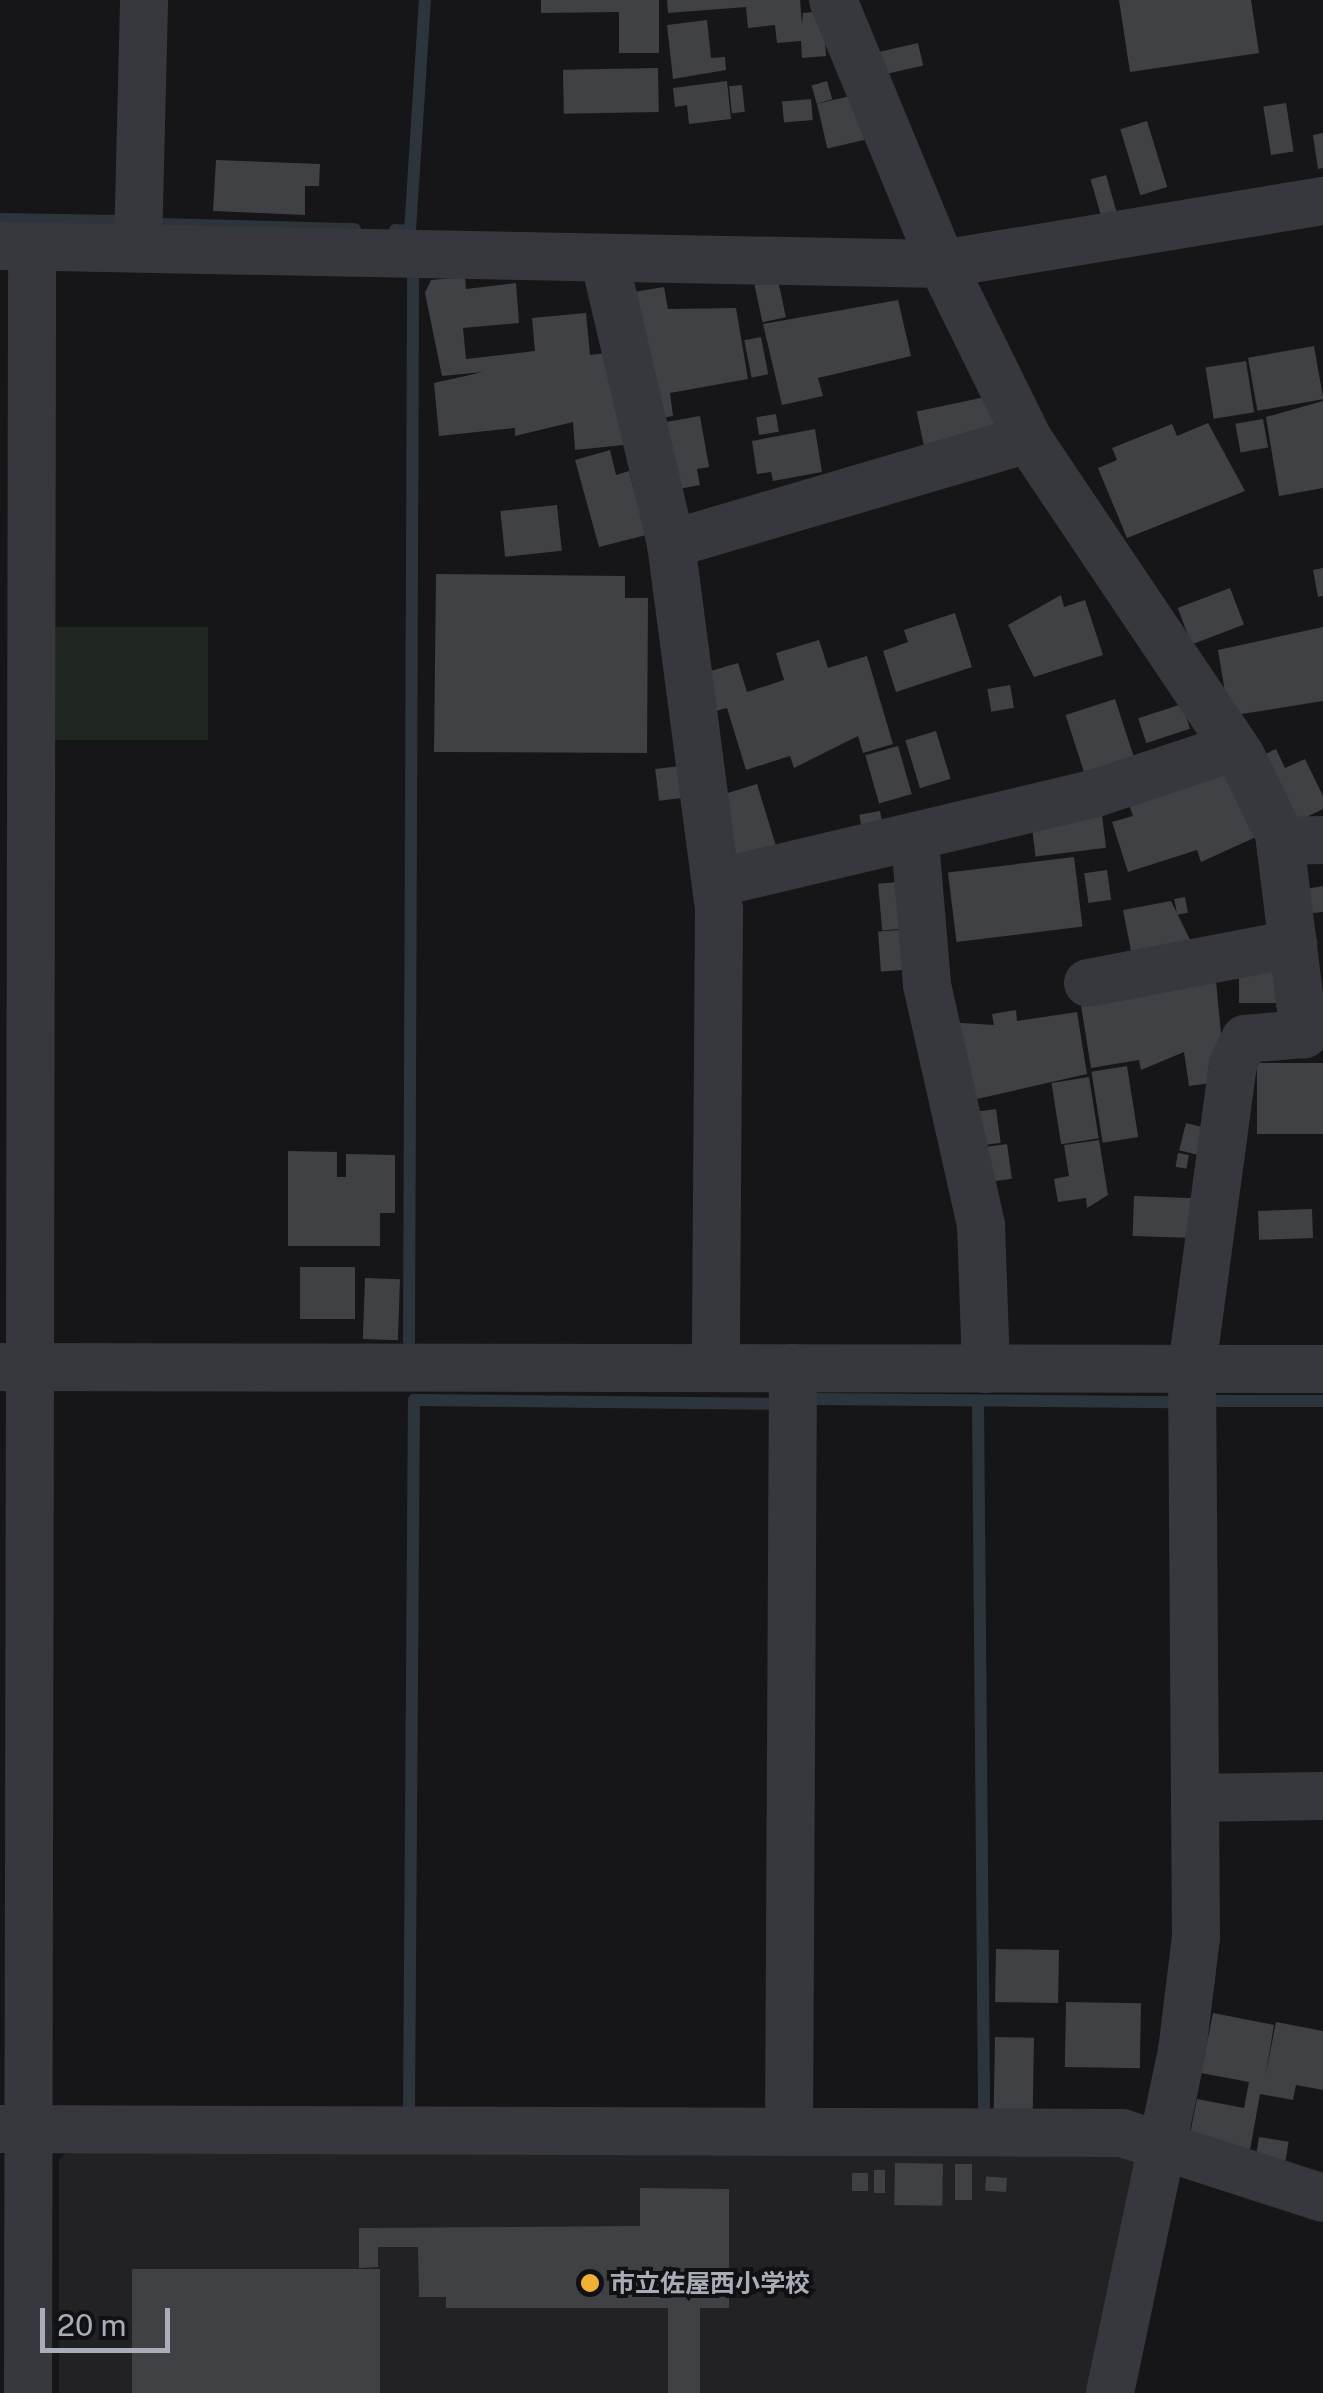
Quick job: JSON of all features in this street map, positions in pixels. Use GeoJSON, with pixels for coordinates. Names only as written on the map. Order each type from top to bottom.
{"type":"FeatureCollection","features":[{"type":"Feature","properties":{"kind":"street"},"geometry":{"type":"LineString","coordinates":[[138,248],[144,0]]}},
{"type":"Feature","properties":{"kind":"street"},"geometry":{"type":"LineString","coordinates":[[833,0],[942,264],[1028,439],[1301,841],[1293,944],[1314,1034],[1245,1040],[1232,1064],[1192,1368],[1196,1937],[1162,2146],[1110,2393]]}},
{"type":"Feature","properties":{"kind":"street"},"geometry":{"type":"LineString","coordinates":[[28,2393],[14,2130],[16,246],[942,264],[1323,201]]}},
{"type":"Feature","properties":{"kind":"street"},"geometry":{"type":"LineString","coordinates":[[604,258],[671,544],[716,882],[716,1368]]}},
{"type":"Feature","properties":{"kind":"street"},"geometry":{"type":"LineString","coordinates":[[671,544],[1028,439]]}},
{"type":"Feature","properties":{"kind":"street"},"geometry":{"type":"LineString","coordinates":[[716,882],[915,840],[1234,746]]}},
{"type":"Feature","properties":{"kind":"street"},"geometry":{"type":"LineString","coordinates":[[915,840],[926,985],[981,1225],[986,1369]]}},
{"type":"Feature","properties":{"kind":"street"},"geometry":{"type":"LineString","coordinates":[[1088,983],[1293,944]]}},
{"type":"Feature","properties":{"kind":"street"},"geometry":{"type":"LineString","coordinates":[[14,1366],[1323,1369]]}},
{"type":"Feature","properties":{"kind":"street"},"geometry":{"type":"LineString","coordinates":[[789,2132],[794,1368]]}},
{"type":"Feature","properties":{"kind":"street"},"geometry":{"type":"LineString","coordinates":[[1195,1798],[1323,1796]]}},
{"type":"Feature","properties":{"kind":"street"},"geometry":{"type":"LineString","coordinates":[[14,2130],[1122,2133],[1323,2198]]}},
{"type":"Feature","properties":{"kind":"shaded area"},"geometry":{"type":"Polygon","coordinates":[[[44,627],[208,627],[208,740],[44,740],[44,627]]]}},
{"type":"Feature","properties":{"kind":"shaded area","name":"市立佐屋西小学校"},"geometry":{"type":"Polygon","coordinates":[[[78,2138],[1126,2145],[1144,2173],[1099,2393],[59,2393],[59,2160],[78,2138]]]}},
{"type":"Feature","properties":{"kind":"building"},"geometry":{"type":"Polygon","coordinates":[[[541,0],[659,0],[659,53],[619,53],[619,12],[541,13],[541,0]]]}},
{"type":"Feature","properties":{"kind":"building"},"geometry":{"type":"Polygon","coordinates":[[[667,0],[800,0],[802,24],[803,13],[823,11],[826,56],[802,58],[801,41],[777,43],[775,25],[748,28],[746,7],[668,13],[667,0]]]}},
{"type":"Feature","properties":{"kind":"building"},"geometry":{"type":"Polygon","coordinates":[[[1119,0],[1251,0],[1259,53],[1130,72],[1119,0]]]}},
{"type":"Feature","properties":{"kind":"building"},"geometry":{"type":"Polygon","coordinates":[[[707,20],[711,58],[725,57],[726,70],[673,79],[667,25],[707,20]]]}},
{"type":"Feature","properties":{"kind":"building"},"geometry":{"type":"Polygon","coordinates":[[[918,43],[923,65],[875,76],[870,54],[918,43]]]}},
{"type":"Feature","properties":{"kind":"building"},"geometry":{"type":"Polygon","coordinates":[[[658,68],[659,112],[564,114],[563,70],[658,68]]]}},
{"type":"Feature","properties":{"kind":"building"},"geometry":{"type":"Polygon","coordinates":[[[727,81],[731,119],[689,124],[687,105],[675,107],[673,88],[727,81]]]}},
{"type":"Feature","properties":{"kind":"building"},"geometry":{"type":"Polygon","coordinates":[[[827,81],[832,99],[817,104],[812,85],[827,81]]]}},
{"type":"Feature","properties":{"kind":"building"},"geometry":{"type":"Polygon","coordinates":[[[742,85],[745,112],[732,113],[729,86],[742,85]]]}},
{"type":"Feature","properties":{"kind":"building"},"geometry":{"type":"Polygon","coordinates":[[[855,95],[865,140],[827,149],[817,104],[855,95]]]}},
{"type":"Feature","properties":{"kind":"building"},"geometry":{"type":"Polygon","coordinates":[[[811,99],[813,120],[784,122],[782,102],[811,99]]]}},
{"type":"Feature","properties":{"kind":"building"},"geometry":{"type":"Polygon","coordinates":[[[1286,103],[1294,151],[1271,155],[1263,107],[1286,103]]]}},
{"type":"Feature","properties":{"kind":"building"},"geometry":{"type":"Polygon","coordinates":[[[1147,121],[1167,187],[1140,195],[1120,129],[1147,121]]]}},
{"type":"Feature","properties":{"kind":"building"},"geometry":{"type":"Polygon","coordinates":[[[1323,133],[1323,168],[1318,169],[1313,135],[1323,133]]]}},
{"type":"Feature","properties":{"kind":"building"},"geometry":{"type":"Polygon","coordinates":[[[216,160],[320,164],[319,186],[305,186],[305,215],[213,211],[216,160]]]}},
{"type":"Feature","properties":{"kind":"building"},"geometry":{"type":"Polygon","coordinates":[[[1106,175],[1117,213],[1102,218],[1091,179],[1106,175]]]}},
{"type":"Feature","properties":{"kind":"building"},"geometry":{"type":"Polygon","coordinates":[[[465,277],[466,289],[516,283],[519,323],[463,328],[466,359],[535,351],[532,318],[586,313],[590,355],[614,352],[633,444],[575,450],[573,422],[515,436],[515,428],[439,436],[434,383],[483,372],[442,376],[425,293],[431,280],[465,277]]]}},
{"type":"Feature","properties":{"kind":"building"},"geometry":{"type":"Polygon","coordinates":[[[778,280],[786,317],[762,322],[755,285],[778,280]]]}},
{"type":"Feature","properties":{"kind":"building"},"geometry":{"type":"Polygon","coordinates":[[[664,287],[668,309],[736,308],[748,379],[670,393],[673,416],[650,420],[628,293],[664,287]]]}},
{"type":"Feature","properties":{"kind":"building"},"geometry":{"type":"Polygon","coordinates":[[[898,300],[911,356],[818,378],[823,396],[782,405],[763,324],[898,300]]]}},
{"type":"Feature","properties":{"kind":"building"},"geometry":{"type":"Polygon","coordinates":[[[761,337],[768,374],[752,378],[744,340],[761,337]]]}},
{"type":"Feature","properties":{"kind":"building"},"geometry":{"type":"Polygon","coordinates":[[[1314,346],[1323,399],[1257,411],[1248,358],[1314,346]]]}},
{"type":"Feature","properties":{"kind":"building"},"geometry":{"type":"Polygon","coordinates":[[[1246,361],[1254,412],[1214,419],[1206,367],[1246,361]]]}},
{"type":"Feature","properties":{"kind":"building"},"geometry":{"type":"Polygon","coordinates":[[[990,396],[998,433],[925,449],[917,412],[990,396]]]}},
{"type":"Feature","properties":{"kind":"building"},"geometry":{"type":"Polygon","coordinates":[[[1323,401],[1323,488],[1279,496],[1266,417],[1323,401]]]}},
{"type":"Feature","properties":{"kind":"building"},"geometry":{"type":"Polygon","coordinates":[[[776,414],[779,432],[759,435],[756,417],[776,414]]]}},
{"type":"Feature","properties":{"kind":"building"},"geometry":{"type":"Polygon","coordinates":[[[700,416],[709,467],[697,469],[700,485],[667,491],[655,424],[700,416]]]}},
{"type":"Feature","properties":{"kind":"building"},"geometry":{"type":"Polygon","coordinates":[[[1263,419],[1268,448],[1240,452],[1235,424],[1263,419]]]}},
{"type":"Feature","properties":{"kind":"building"},"geometry":{"type":"Polygon","coordinates":[[[1208,423],[1245,491],[1127,538],[1098,468],[1117,460],[1112,448],[1172,424],[1177,436],[1208,423]]]}},
{"type":"Feature","properties":{"kind":"building"},"geometry":{"type":"Polygon","coordinates":[[[815,429],[822,472],[773,481],[771,472],[757,474],[752,441],[815,429]]]}},
{"type":"Feature","properties":{"kind":"building"},"geometry":{"type":"Polygon","coordinates":[[[610,450],[616,475],[629,471],[646,535],[599,547],[575,460],[610,450]]]}},
{"type":"Feature","properties":{"kind":"building"},"geometry":{"type":"Polygon","coordinates":[[[557,505],[562,551],[505,557],[500,511],[557,505]]]}},
{"type":"Feature","properties":{"kind":"building"},"geometry":{"type":"Polygon","coordinates":[[[1323,568],[1323,596],[1318,597],[1313,570],[1323,568]]]}},
{"type":"Feature","properties":{"kind":"building"},"geometry":{"type":"Polygon","coordinates":[[[436,574],[625,576],[625,598],[648,598],[647,753],[434,752],[436,574]]]}},
{"type":"Feature","properties":{"kind":"building"},"geometry":{"type":"Polygon","coordinates":[[[1230,588],[1244,624],[1192,644],[1178,608],[1230,588]]]}},
{"type":"Feature","properties":{"kind":"building"},"geometry":{"type":"Polygon","coordinates":[[[1061,595],[1064,607],[1085,600],[1103,655],[1034,677],[1008,625],[1061,595]]]}},
{"type":"Feature","properties":{"kind":"building"},"geometry":{"type":"Polygon","coordinates":[[[955,613],[972,667],[896,692],[883,651],[908,642],[904,630],[955,613]]]}},
{"type":"Feature","properties":{"kind":"building"},"geometry":{"type":"Polygon","coordinates":[[[1323,627],[1323,701],[1229,716],[1218,650],[1323,627]]]}},
{"type":"Feature","properties":{"kind":"building"},"geometry":{"type":"Polygon","coordinates":[[[819,640],[828,668],[867,656],[893,744],[863,753],[858,736],[794,768],[790,756],[746,770],[727,708],[709,713],[697,675],[738,663],[747,692],[784,680],[776,653],[819,640]]]}},
{"type":"Feature","properties":{"kind":"building"},"geometry":{"type":"Polygon","coordinates":[[[1010,685],[1014,708],[991,712],[987,689],[1010,685]]]}},
{"type":"Feature","properties":{"kind":"building"},"geometry":{"type":"Polygon","coordinates":[[[1115,699],[1135,762],[1086,778],[1066,715],[1115,699]]]}},
{"type":"Feature","properties":{"kind":"building"},"geometry":{"type":"Polygon","coordinates":[[[1182,704],[1190,729],[1146,743],[1138,718],[1182,704]]]}},
{"type":"Feature","properties":{"kind":"building"},"geometry":{"type":"Polygon","coordinates":[[[936,731],[951,779],[920,788],[905,740],[936,731]]]}},
{"type":"Feature","properties":{"kind":"building"},"geometry":{"type":"Polygon","coordinates":[[[898,746],[912,794],[879,803],[865,755],[898,746]]]}},
{"type":"Feature","properties":{"kind":"building"},"geometry":{"type":"Polygon","coordinates":[[[1276,749],[1285,768],[1305,759],[1323,796],[1323,809],[1290,825],[1257,758],[1276,749]]]}},
{"type":"Feature","properties":{"kind":"building"},"geometry":{"type":"Polygon","coordinates":[[[680,766],[684,798],[659,801],[655,769],[680,766]]]}},
{"type":"Feature","properties":{"kind":"building"},"geometry":{"type":"Polygon","coordinates":[[[1233,766],[1256,837],[1201,862],[1197,850],[1128,872],[1112,822],[1133,816],[1129,805],[1233,766]]]}},
{"type":"Feature","properties":{"kind":"building"},"geometry":{"type":"Polygon","coordinates":[[[757,784],[777,850],[733,863],[713,797],[757,784]]]}},
{"type":"Feature","properties":{"kind":"building"},"geometry":{"type":"Polygon","coordinates":[[[880,811],[882,822],[861,825],[859,815],[880,811]]]}},
{"type":"Feature","properties":{"kind":"building"},"geometry":{"type":"Polygon","coordinates":[[[1102,815],[1106,848],[1036,856],[1032,824],[1102,815]]]}},
{"type":"Feature","properties":{"kind":"building"},"geometry":{"type":"Polygon","coordinates":[[[1074,857],[1083,926],[956,942],[948,872],[1074,857]]]}},
{"type":"Feature","properties":{"kind":"building"},"geometry":{"type":"Polygon","coordinates":[[[1107,870],[1111,900],[1088,903],[1084,873],[1107,870]]]}},
{"type":"Feature","properties":{"kind":"building"},"geometry":{"type":"Polygon","coordinates":[[[910,881],[914,928],[882,931],[878,884],[910,881]]]}},
{"type":"Feature","properties":{"kind":"building"},"geometry":{"type":"Polygon","coordinates":[[[1323,886],[1323,912],[1303,914],[1300,890],[1323,886]]]}},
{"type":"Feature","properties":{"kind":"building"},"geometry":{"type":"Polygon","coordinates":[[[1185,897],[1188,913],[1177,915],[1174,899],[1185,897]]]}},
{"type":"Feature","properties":{"kind":"building"},"geometry":{"type":"Polygon","coordinates":[[[1171,901],[1195,950],[1133,961],[1123,910],[1171,901]]]}},
{"type":"Feature","properties":{"kind":"building"},"geometry":{"type":"Polygon","coordinates":[[[915,929],[918,969],[881,971],[878,932],[915,929]]]}},
{"type":"Feature","properties":{"kind":"building"},"geometry":{"type":"Polygon","coordinates":[[[1239,968],[1280,968],[1280,1003],[1239,1003],[1239,968]]]}},
{"type":"Feature","properties":{"kind":"building"},"geometry":{"type":"Polygon","coordinates":[[[1215,970],[1224,1066],[1208,1067],[1211,1083],[1189,1086],[1184,1052],[1141,1070],[1139,1060],[1091,1068],[1080,999],[1215,970]]]}},
{"type":"Feature","properties":{"kind":"building"},"geometry":{"type":"Polygon","coordinates":[[[1016,1010],[1017,1021],[1077,1012],[1087,1074],[968,1101],[946,1022],[994,1025],[992,1014],[1016,1010]]]}},
{"type":"Feature","properties":{"kind":"building"},"geometry":{"type":"Polygon","coordinates":[[[1257,1063],[1323,1063],[1323,1134],[1257,1134],[1257,1063]]]}},
{"type":"Feature","properties":{"kind":"building"},"geometry":{"type":"Polygon","coordinates":[[[1127,1066],[1138,1137],[1103,1143],[1091,1072],[1127,1066]]]}},
{"type":"Feature","properties":{"kind":"building"},"geometry":{"type":"Polygon","coordinates":[[[1089,1077],[1099,1138],[1061,1144],[1051,1083],[1089,1077]]]}},
{"type":"Feature","properties":{"kind":"building"},"geometry":{"type":"Polygon","coordinates":[[[996,1109],[1001,1143],[970,1147],[965,1113],[996,1109]]]}},
{"type":"Feature","properties":{"kind":"building"},"geometry":{"type":"Polygon","coordinates":[[[1186,1123],[1215,1130],[1208,1157],[1179,1150],[1186,1123]]]}},
{"type":"Feature","properties":{"kind":"building"},"geometry":{"type":"Polygon","coordinates":[[[1099,1140],[1108,1195],[1087,1208],[1086,1198],[1058,1202],[1054,1179],[1069,1176],[1064,1145],[1099,1140]]]}},
{"type":"Feature","properties":{"kind":"building"},"geometry":{"type":"Polygon","coordinates":[[[1007,1144],[1012,1179],[977,1184],[972,1149],[1007,1144]]]}},
{"type":"Feature","properties":{"kind":"building"},"geometry":{"type":"Polygon","coordinates":[[[288,1151],[337,1152],[337,1177],[346,1177],[346,1154],[395,1155],[395,1213],[380,1213],[380,1246],[288,1246],[288,1151]]]}},
{"type":"Feature","properties":{"kind":"building"},"geometry":{"type":"Polygon","coordinates":[[[1178,1153],[1189,1155],[1186,1169],[1176,1167],[1178,1153]]]}},
{"type":"Feature","properties":{"kind":"building"},"geometry":{"type":"Polygon","coordinates":[[[1134,1196],[1195,1198],[1194,1238],[1133,1236],[1134,1196]]]}},
{"type":"Feature","properties":{"kind":"building"},"geometry":{"type":"Polygon","coordinates":[[[1312,1209],[1313,1238],[1259,1240],[1258,1211],[1312,1209]]]}},
{"type":"Feature","properties":{"kind":"building"},"geometry":{"type":"Polygon","coordinates":[[[300,1267],[355,1267],[355,1319],[300,1319],[300,1267]]]}},
{"type":"Feature","properties":{"kind":"building"},"geometry":{"type":"Polygon","coordinates":[[[365,1278],[400,1279],[398,1340],[363,1339],[365,1278]]]}},
{"type":"Feature","properties":{"kind":"building"},"geometry":{"type":"Polygon","coordinates":[[[996,1949],[1059,1950],[1058,2003],[995,2002],[996,1949]]]}},
{"type":"Feature","properties":{"kind":"building"},"geometry":{"type":"Polygon","coordinates":[[[1066,2002],[1141,2003],[1140,2068],[1065,2067],[1066,2002]]]}},
{"type":"Feature","properties":{"kind":"building"},"geometry":{"type":"Polygon","coordinates":[[[1213,2013],[1274,2025],[1265,2078],[1276,2022],[1323,2031],[1323,2090],[1296,2085],[1293,2100],[1260,2094],[1250,2150],[1189,2139],[1197,2099],[1244,2108],[1249,2082],[1201,2073],[1213,2013]]]}},
{"type":"Feature","properties":{"kind":"building"},"geometry":{"type":"Polygon","coordinates":[[[995,2037],[1034,2038],[1033,2111],[994,2110],[995,2037]]]}},
{"type":"Feature","properties":{"kind":"building"},"geometry":{"type":"Polygon","coordinates":[[[1259,2137],[1289,2142],[1284,2168],[1255,2164],[1259,2137]]]}},
{"type":"Feature","properties":{"kind":"building"},"geometry":{"type":"Polygon","coordinates":[[[895,2163],[943,2164],[942,2206],[894,2205],[895,2163]]]}},
{"type":"Feature","properties":{"kind":"building"},"geometry":{"type":"Polygon","coordinates":[[[955,2164],[972,2164],[972,2200],[955,2200],[955,2164]]]}},
{"type":"Feature","properties":{"kind":"building"},"geometry":{"type":"Polygon","coordinates":[[[874,2170],[885,2170],[885,2193],[874,2193],[874,2170]]]}},
{"type":"Feature","properties":{"kind":"building"},"geometry":{"type":"Polygon","coordinates":[[[852,2173],[868,2173],[868,2191],[852,2191],[852,2173]]]}},
{"type":"Feature","properties":{"kind":"building"},"geometry":{"type":"Polygon","coordinates":[[[986,2177],[1007,2178],[1006,2192],[985,2191],[986,2177]]]}},
{"type":"Feature","properties":{"kind":"building"},"geometry":{"type":"Polygon","coordinates":[[[640,2188],[729,2189],[729,2308],[700,2308],[700,2393],[668,2393],[668,2308],[446,2308],[446,2297],[419,2297],[418,2247],[378,2247],[378,2267],[359,2268],[359,2228],[640,2226],[640,2188]]]}},
{"type":"Feature","properties":{"kind":"building"},"geometry":{"type":"Polygon","coordinates":[[[132,2269],[380,2269],[380,2393],[132,2393],[132,2269]]]}},
{"type":"Feature","properties":{"kind":"waterway"},"geometry":{"type":"LineString","coordinates":[[395,230],[410,231],[425,0]]}},
{"type":"Feature","properties":{"kind":"waterway"},"geometry":{"type":"LineString","coordinates":[[0,219],[120,221]]}},
{"type":"Feature","properties":{"kind":"waterway"},"geometry":{"type":"LineString","coordinates":[[158,224],[355,229]]}},
{"type":"Feature","properties":{"kind":"waterway"},"geometry":{"type":"LineString","coordinates":[[409,1341],[413,277]]}},
{"type":"Feature","properties":{"kind":"waterway"},"geometry":{"type":"LineString","coordinates":[[811,1399],[1176,1402]]}},
{"type":"Feature","properties":{"kind":"waterway"},"geometry":{"type":"LineString","coordinates":[[409,2109],[414,1400],[772,1404]]}},
{"type":"Feature","properties":{"kind":"waterway"},"geometry":{"type":"LineString","coordinates":[[978,1401],[984,2109]]}},
{"type":"Feature","properties":{"kind":"waterway"},"geometry":{"type":"LineString","coordinates":[[1209,1401],[1323,1401]]}},
{"type":"Feature","properties":{"kind":"place","name":"市立佐屋西小学校"},"geometry":{"type":"Point","coordinates":[590,2283]}}]}
